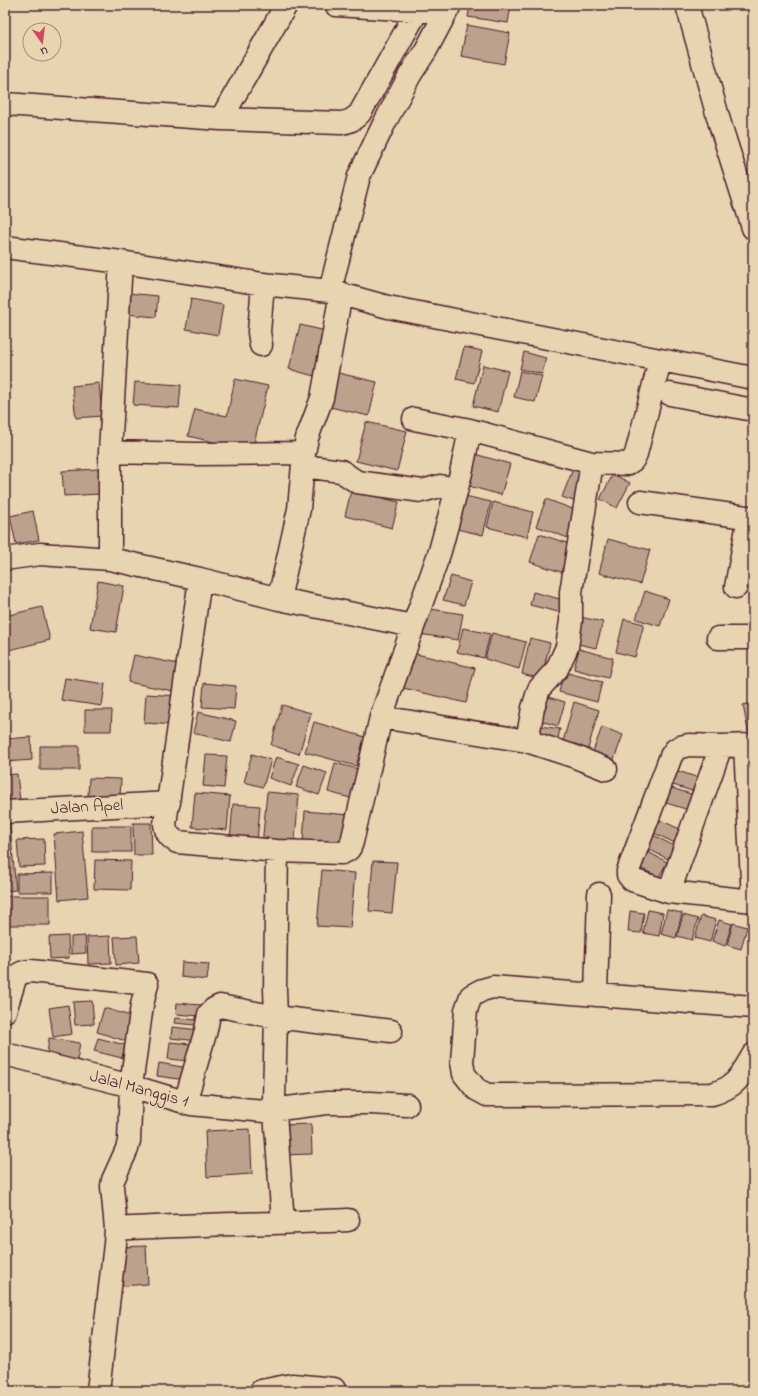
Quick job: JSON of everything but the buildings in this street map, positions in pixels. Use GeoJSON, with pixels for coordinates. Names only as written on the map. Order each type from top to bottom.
{"type":"FeatureCollection","features":[{"type":"Feature","properties":{"kind":"street"},"geometry":{"type":"LineString","coordinates":[[221,119],[286,5]]}},
{"type":"Feature","properties":{"kind":"street"},"geometry":{"type":"LineString","coordinates":[[336,5],[433,9]]}},
{"type":"Feature","properties":{"kind":"street"},"geometry":{"type":"LineString","coordinates":[[687,5],[720,124],[753,228]]}},
{"type":"Feature","properties":{"kind":"street"},"geometry":{"type":"LineString","coordinates":[[5,104],[221,119],[348,122],[360,113],[433,9]]}},
{"type":"Feature","properties":{"kind":"street"},"geometry":{"type":"LineString","coordinates":[[278,599],[300,509],[307,438],[322,398],[335,292],[359,176],[384,124],[433,9]]}},
{"type":"Feature","properties":{"kind":"street"},"geometry":{"type":"LineString","coordinates":[[5,247],[121,262],[263,284],[335,292],[388,307],[753,378]]}},
{"type":"Feature","properties":{"kind":"street"},"geometry":{"type":"LineString","coordinates":[[110,559],[110,452],[121,262]]}},
{"type":"Feature","properties":{"kind":"street"},"geometry":{"type":"LineString","coordinates":[[260,345],[263,284]]}},
{"type":"Feature","properties":{"kind":"street"},"geometry":{"type":"LineString","coordinates":[[414,419],[470,430],[592,463],[622,465],[633,460],[636,454],[660,361]]}},
{"type":"Feature","properties":{"kind":"street"},"geometry":{"type":"LineString","coordinates":[[670,394],[753,410]]}},
{"type":"Feature","properties":{"kind":"street"},"geometry":{"type":"LineString","coordinates":[[200,579],[165,824],[166,832],[177,842],[277,851],[342,853],[347,851],[350,848],[381,716],[440,551],[457,489],[470,430]]}},
{"type":"Feature","properties":{"kind":"street"},"geometry":{"type":"LineString","coordinates":[[110,452],[196,454],[304,460],[341,471],[356,482],[422,491],[440,486],[457,489]]}},
{"type":"Feature","properties":{"kind":"street"},"geometry":{"type":"LineString","coordinates":[[527,741],[533,708],[539,690],[556,669],[567,647],[571,621],[571,592],[592,463]]}},
{"type":"Feature","properties":{"kind":"street"},"geometry":{"type":"LineString","coordinates":[[640,502],[751,518],[736,587]]}},
{"type":"Feature","properties":{"kind":"street"},"geometry":{"type":"LineString","coordinates":[[5,559],[40,554],[110,559],[200,579],[278,599],[413,626]]}},
{"type":"Feature","properties":{"kind":"street"},"geometry":{"type":"LineString","coordinates":[[718,638],[753,638]]}},
{"type":"Feature","properties":{"kind":"street"},"geometry":{"type":"LineString","coordinates":[[381,716],[527,741],[573,756],[606,769]]}},
{"type":"Feature","properties":{"kind":"street"},"geometry":{"type":"LineString","coordinates":[[688,745],[749,746],[753,901],[669,892],[632,880],[628,875],[628,871],[671,756],[675,750],[688,745]]}},
{"type":"Feature","properties":{"kind":"street"},"geometry":{"type":"LineString","coordinates":[[669,892],[721,746]]}},
{"type":"Feature","properties":{"kind":"street","name":"Jalan Apel"},"geometry":{"type":"LineString","coordinates":[[5,812],[169,803]]}},
{"type":"Feature","properties":{"kind":"street"},"geometry":{"type":"LineString","coordinates":[[277,851],[275,1110],[283,1223]]}},
{"type":"Feature","properties":{"kind":"street"},"geometry":{"type":"LineString","coordinates":[[596,995],[599,894]]}},
{"type":"Feature","properties":{"kind":"street"},"geometry":{"type":"LineString","coordinates":[[5,1011],[15,979],[23,972],[31,971],[147,984],[142,1005],[131,1086],[130,1141],[113,1180],[112,1186],[116,1229],[98,1391]]}},
{"type":"Feature","properties":{"kind":"street"},"geometry":{"type":"LineString","coordinates":[[753,1007],[493,987],[482,990],[471,996],[466,1010],[462,1062],[464,1074],[476,1089],[487,1095],[712,1094],[727,1090],[738,1080],[753,1055]]}},
{"type":"Feature","properties":{"kind":"street"},"geometry":{"type":"LineString","coordinates":[[185,1103],[209,1014],[220,1006],[276,1017],[391,1031]]}},
{"type":"Feature","properties":{"kind":"street","name":"Jalal Manggis 1"},"geometry":{"type":"LineString","coordinates":[[5,1054],[131,1086],[185,1103],[264,1111],[327,1103],[371,1103],[408,1106]]}},
{"type":"Feature","properties":{"kind":"street"},"geometry":{"type":"LineString","coordinates":[[116,1229],[348,1220]]}},
{"type":"Feature","properties":{"kind":"street"},"geometry":{"type":"LineString","coordinates":[[262,1391],[292,1385],[326,1387],[334,1389],[334,1391]]}}]}
